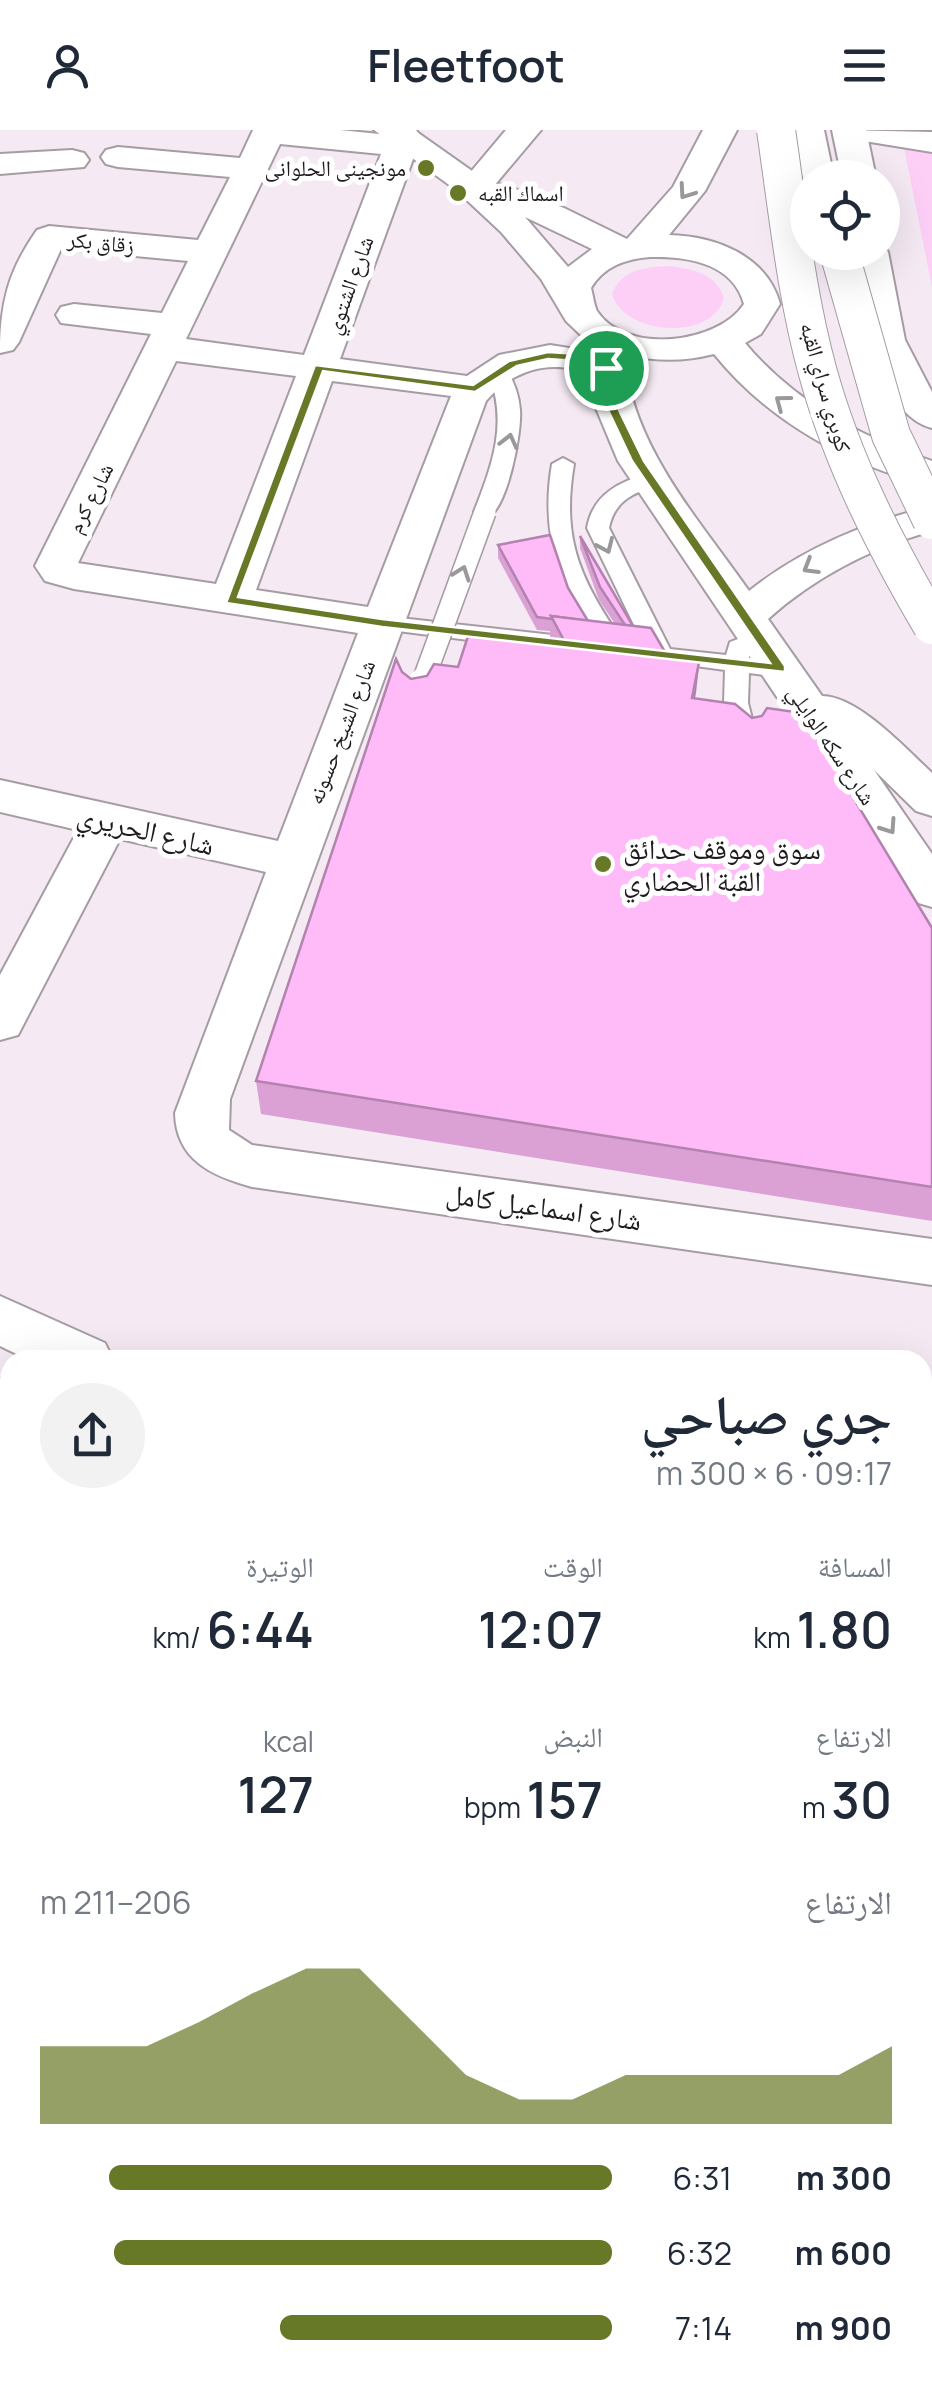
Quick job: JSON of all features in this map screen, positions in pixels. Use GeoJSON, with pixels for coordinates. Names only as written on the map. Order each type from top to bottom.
{"type":"FeatureCollection","features":[{"type":"Feature","properties":{"kind":"street"},"geometry":{"type":"LineString","coordinates":[[157,130],[264,144]]}},
{"type":"Feature","properties":{"kind":"street"},"geometry":{"type":"LineString","coordinates":[[476,186],[524,130]]}},
{"type":"Feature","properties":{"kind":"street"},"geometry":{"type":"LineString","coordinates":[[631,249],[688,191],[720,130]]}},
{"type":"Feature","properties":{"kind":"street","name":"كوبري سراي القبه"},"geometry":{"type":"LineString","coordinates":[[776,130],[802,298],[826,400],[871,514],[932,625]]}},
{"type":"Feature","properties":{"kind":"street"},"geometry":{"type":"LineString","coordinates":[[807,130],[813,160]]}},
{"type":"Feature","properties":{"kind":"street"},"geometry":{"type":"LineString","coordinates":[[849,130],[855,160]]}},
{"type":"Feature","properties":{"kind":"street"},"geometry":{"type":"LineString","coordinates":[[858,130],[932,142]]}},
{"type":"Feature","properties":{"kind":"street"},"geometry":{"type":"LineString","coordinates":[[118,157],[264,144],[398,138],[476,186],[631,249]]}},
{"type":"Feature","properties":{"kind":"street","name":"شارع الشتوي"},"geometry":{"type":"LineString","coordinates":[[230,600],[318,368],[398,138]]}},
{"type":"Feature","properties":{"kind":"street","name":"شارع كرم"},"geometry":{"type":"LineString","coordinates":[[264,144],[56,566],[69,575],[382,623]]}},
{"type":"Feature","properties":{"kind":"street"},"geometry":{"type":"LineString","coordinates":[[0,164],[72,160]]}},
{"type":"Feature","properties":{"kind":"street"},"geometry":{"type":"LineString","coordinates":[[476,186],[529,239],[606,352]]}},
{"type":"Feature","properties":{"kind":"street","name":"زقاق بكر"},"geometry":{"type":"LineString","coordinates":[[2,336],[24,300],[33,235],[210,252]]}},
{"type":"Feature","properties":{"kind":"street"},"geometry":{"type":"LineString","coordinates":[[74,314],[318,368],[486,379],[548,356],[579,358],[606,352],[724,342],[739,335],[759,315],[762,293],[756,282],[718,255],[680,246],[631,249],[584,269],[572,298]]}},
{"type":"Feature","properties":{"kind":"street","name":"كوبري سراي القبه"},"geometry":{"type":"LineString","coordinates":[[844,270],[891,435],[932,519]]}},
{"type":"Feature","properties":{"kind":"street"},"geometry":{"type":"LineString","coordinates":[[873,270],[884,341],[909,389],[932,416]]}},
{"type":"Feature","properties":{"kind":"street"},"geometry":{"type":"LineString","coordinates":[[724,342],[756,381],[804,418],[864,450],[932,474]]}},
{"type":"Feature","properties":{"kind":"street","name":"شارع سكه الوايلي"},"geometry":{"type":"LineString","coordinates":[[606,352],[624,436],[932,890]]}},
{"type":"Feature","properties":{"kind":"street","name":"شارع الشيخ حسونه"},"geometry":{"type":"LineString","coordinates":[[204,1099],[382,623],[486,379]]}},
{"type":"Feature","properties":{"kind":"street"},"geometry":{"type":"LineString","coordinates":[[745,617],[779,587],[819,561],[879,533],[932,519]]}},
{"type":"Feature","properties":{"kind":"street"},"geometry":{"type":"LineString","coordinates":[[787,679],[873,743],[932,800]]}},
{"type":"Feature","properties":{"kind":"street","name":"شارع الحريري"},"geometry":{"type":"LineString","coordinates":[[0,796],[292,861]]}},
{"type":"Feature","properties":{"kind":"street"},"geometry":{"type":"LineString","coordinates":[[0,1021],[107,820]]}},
{"type":"Feature","properties":{"kind":"street","name":"شارع اسماعيل كامل"},"geometry":{"type":"LineString","coordinates":[[204,1099],[199,1116],[202,1133],[210,1146],[236,1162],[252,1166],[932,1262]]}},
{"type":"Feature","properties":{"kind":"lane"},"geometry":{"type":"LineString","coordinates":[[417,698],[513,426],[507,388],[486,379]]}},
{"type":"Feature","properties":{"kind":"lane"},"geometry":{"type":"LineString","coordinates":[[563,464],[556,508],[562,555],[581,603],[616,650]]}},
{"type":"Feature","properties":{"kind":"lane"},"geometry":{"type":"LineString","coordinates":[[651,480],[612,498],[603,507],[598,528],[662,656]]}},
{"type":"Feature","properties":{"kind":"lane"},"geometry":{"type":"LineString","coordinates":[[745,617],[735,674],[746,742]]}},
{"type":"Feature","properties":{"kind":"lane"},"geometry":{"type":"LineString","coordinates":[[382,623],[662,656],[735,674],[787,679]]}},
{"type":"Feature","properties":{"kind":"shaded area"},"geometry":{"type":"Polygon","coordinates":[[[904,148],[932,153],[932,287],[904,148]]]}},
{"type":"Feature","properties":{"kind":"shaded area"},"geometry":{"type":"Polygon","coordinates":[[[669,266],[694,271],[715,283],[724,298],[716,312],[703,322],[668,328],[649,325],[619,308],[612,294],[621,279],[643,269],[669,266]]]}},
{"type":"Feature","properties":{"kind":"building"},"geometry":{"type":"Polygon","coordinates":[[[550,535],[568,588],[588,621],[537,617],[498,545],[550,535]]]}},
{"type":"Feature","properties":{"kind":"building"},"geometry":{"type":"Polygon","coordinates":[[[580,536],[633,626],[625,625],[600,587],[580,536]]]}},
{"type":"Feature","properties":{"kind":"building","name":"سوق وموقف حدائق القبة الحضاري"},"geometry":{"type":"Polygon","coordinates":[[[551,616],[651,628],[665,652],[700,657],[692,698],[735,704],[752,718],[762,716],[767,708],[802,713],[932,928],[932,1187],[256,1081],[396,659],[411,679],[427,676],[434,664],[458,667],[469,633],[567,646],[551,616]]]}},
{"type":"Feature","properties":{"kind":"place","name":"مونجينى الحلوانى"},"geometry":{"type":"Point","coordinates":[426,168]}},
{"type":"Feature","properties":{"kind":"place","name":"اسماك القبه"},"geometry":{"type":"Point","coordinates":[458,193]}},
{"type":"Feature","properties":{"kind":"place","name":"سوق وموقف حدائق القبة الحضاري"},"geometry":{"type":"Point","coordinates":[603,864]}},
{"type":"Feature","properties":{"kind":"route"},"geometry":{"type":"LineString","coordinates":[[548,356],[579,358],[606,368],[614,410],[638,461],[780,669],[382,623],[230,600],[318,368],[475,388],[498,370],[548,356]]}}]}
